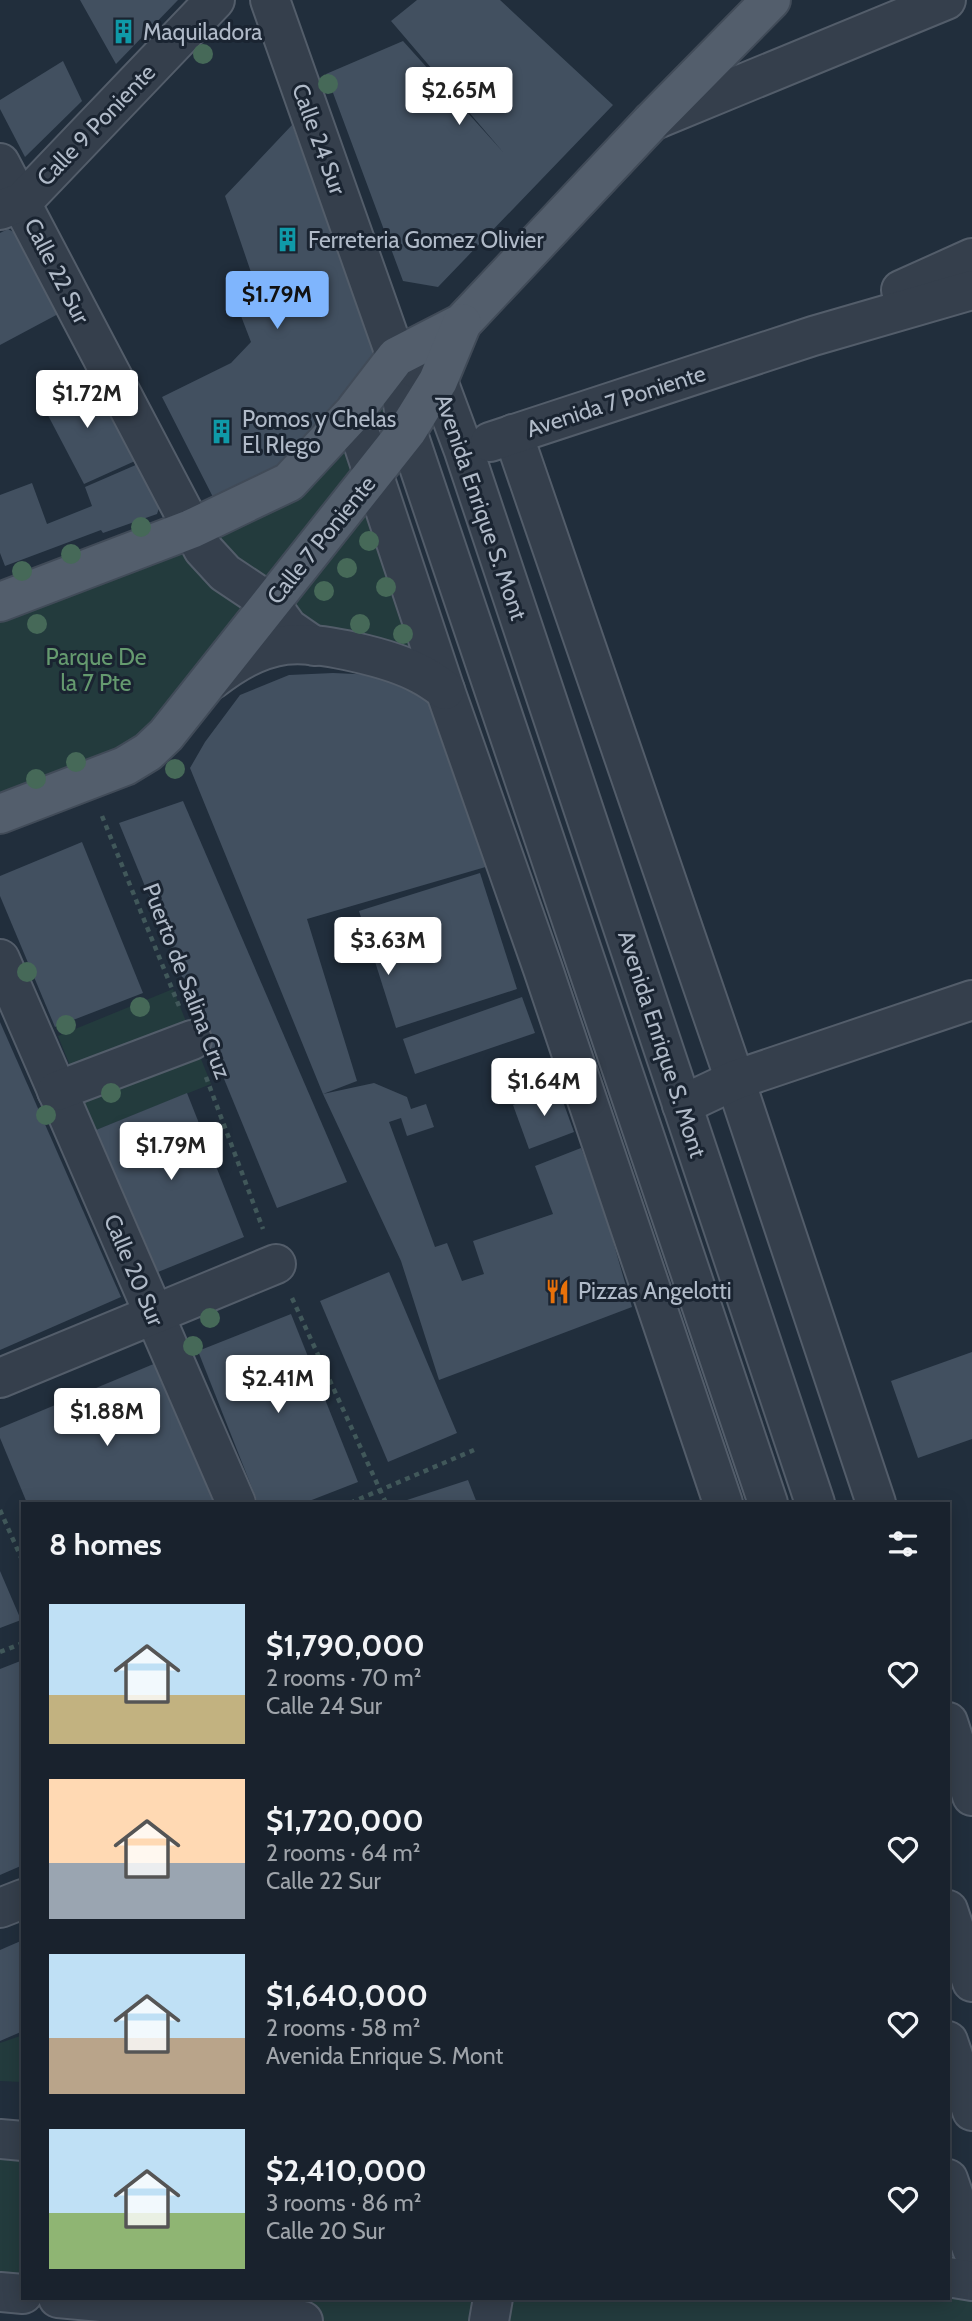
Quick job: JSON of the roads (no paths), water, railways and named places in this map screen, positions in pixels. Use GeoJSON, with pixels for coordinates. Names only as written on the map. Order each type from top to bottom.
{"type":"FeatureCollection","features":[{"type":"Feature","properties":{"kind":"main road"},"geometry":{"type":"LineString","coordinates":[[0,602],[191,529],[289,482],[353,413],[396,357],[462,323],[652,121],[771,0]]}},
{"type":"Feature","properties":{"kind":"main road","name":"Calle 7 Poniente"},"geometry":{"type":"LineString","coordinates":[[0,814],[125,766],[149,752],[166,735],[375,472],[413,449],[462,323]]}},
{"type":"Feature","properties":{"kind":"street","name":"Calle 9 Poniente"},"geometry":{"type":"LineString","coordinates":[[11,206],[215,0]]}},
{"type":"Feature","properties":{"kind":"street","name":"Calle 24 Sur"},"geometry":{"type":"LineString","coordinates":[[270,0],[396,357]]}},
{"type":"Feature","properties":{"kind":"street"},"geometry":{"type":"LineString","coordinates":[[652,121],[946,0]]}},
{"type":"Feature","properties":{"kind":"street","name":"Calle 22 Sur"},"geometry":{"type":"LineString","coordinates":[[0,163],[11,206],[203,549],[225,573],[270,603],[288,628],[314,646]]}},
{"type":"Feature","properties":{"kind":"street","name":"Avenida 7 Poniente"},"geometry":{"type":"LineString","coordinates":[[813,336],[833,321],[972,258]]}},
{"type":"Feature","properties":{"kind":"street","name":"Avenida 7 Poniente"},"geometry":{"type":"LineString","coordinates":[[413,449],[464,451],[813,336],[972,290]]}},
{"type":"Feature","properties":{"kind":"street","name":"Avenida Enrique S. Mont"},"geometry":{"type":"LineString","coordinates":[[396,357],[438,381],[464,451],[815,1502]]}},
{"type":"Feature","properties":{"kind":"street","name":"Avenida Enrique S. Mont"},"geometry":{"type":"LineString","coordinates":[[396,357],[413,449],[768,1502]]}},
{"type":"Feature","properties":{"kind":"street"},"geometry":{"type":"LineString","coordinates":[[353,413],[723,1502]]}},
{"type":"Feature","properties":{"kind":"street"},"geometry":{"type":"LineString","coordinates":[[513,434],[735,1080],[876,1502]]}},
{"type":"Feature","properties":{"kind":"street"},"geometry":{"type":"LineString","coordinates":[[200,690],[228,667],[253,654],[285,645],[314,646],[385,660],[421,674],[445,690]]}},
{"type":"Feature","properties":{"kind":"street"},"geometry":{"type":"LineString","coordinates":[[560,739],[610,716]]}},
{"type":"Feature","properties":{"kind":"street","name":"Calle 20 Sur"},"geometry":{"type":"LineString","coordinates":[[0,959],[236,1502]]}},
{"type":"Feature","properties":{"kind":"street"},"geometry":{"type":"LineString","coordinates":[[682,1105],[735,1080],[972,1000]]}},
{"type":"Feature","properties":{"kind":"street"},"geometry":{"type":"LineString","coordinates":[[57,1091],[192,1040]]}},
{"type":"Feature","properties":{"kind":"street"},"geometry":{"type":"LineString","coordinates":[[0,1378],[276,1264]]}},
{"type":"Feature","properties":{"kind":"street"},"geometry":{"type":"LineString","coordinates":[[956,1733],[972,1796]]}},
{"type":"Feature","properties":{"kind":"street"},"geometry":{"type":"LineString","coordinates":[[0,1908],[21,1900]]}},
{"type":"Feature","properties":{"kind":"street"},"geometry":{"type":"LineString","coordinates":[[950,1916],[972,1982]]}},
{"type":"Feature","properties":{"kind":"street"},"geometry":{"type":"LineString","coordinates":[[950,2047],[972,2111]]}},
{"type":"Feature","properties":{"kind":"street"},"geometry":{"type":"LineString","coordinates":[[0,2139],[21,2141]]}},
{"type":"Feature","properties":{"kind":"street"},"geometry":{"type":"LineString","coordinates":[[950,2185],[972,2249]]}},
{"type":"Feature","properties":{"kind":"street"},"geometry":{"type":"LineString","coordinates":[[950,2277],[972,2281]]}},
{"type":"Feature","properties":{"kind":"street"},"geometry":{"type":"LineString","coordinates":[[0,2292],[21,2294]]}},
{"type":"Feature","properties":{"kind":"street"},"geometry":{"type":"LineString","coordinates":[[79,2300],[303,2321]]}},
{"type":"Feature","properties":{"kind":"street"},"geometry":{"type":"LineString","coordinates":[[489,2321],[493,2300]]}},
{"type":"Feature","properties":{"kind":"place","name":"Maquiladora"},"geometry":{"type":"Point","coordinates":[123,32]}},
{"type":"Feature","properties":{"kind":"place","name":"Ferreteria Gomez Olivier"},"geometry":{"type":"Point","coordinates":[288,240]}},
{"type":"Feature","properties":{"kind":"place","name":"Pomos y Chelas El RIego"},"geometry":{"type":"Point","coordinates":[222,432]}},
{"type":"Feature","properties":{"kind":"place","name":"Pizzas Angelotti"},"geometry":{"type":"Point","coordinates":[558,1291]}},
{"type":"Feature","properties":{"kind":"park label","name":"Parque De la 7 Pte"},"geometry":{"type":"Point","coordinates":[96,670]}}]}
